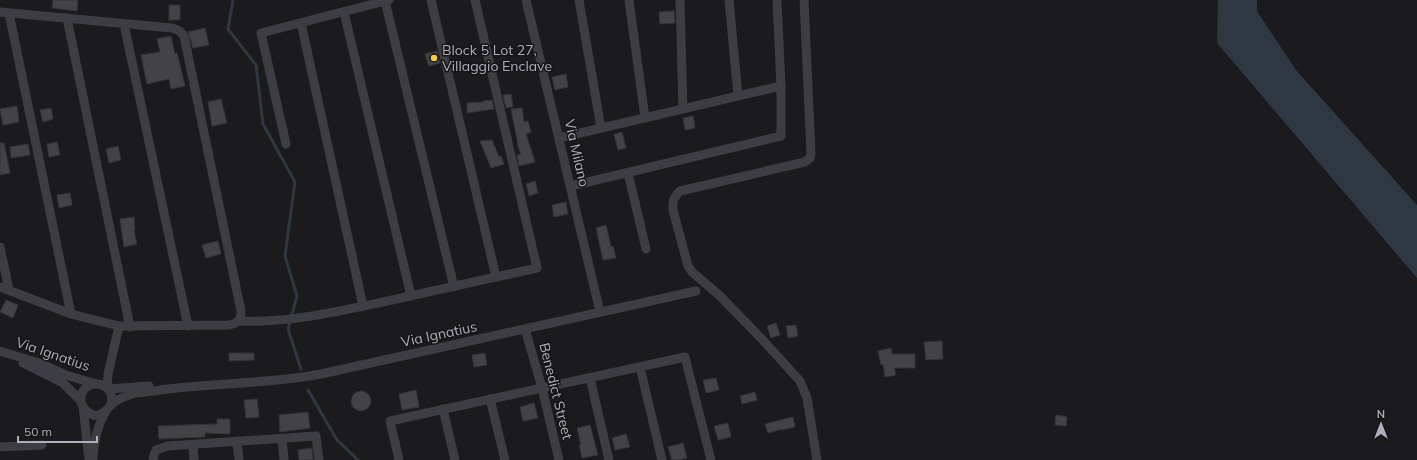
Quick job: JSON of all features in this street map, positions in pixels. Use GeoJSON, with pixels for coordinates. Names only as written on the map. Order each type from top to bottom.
{"type":"FeatureCollection","features":[{"type":"Feature","properties":{"kind":"street"},"geometry":{"type":"LineString","coordinates":[[431,0],[496,277]]}},
{"type":"Feature","properties":{"kind":"street"},"geometry":{"type":"LineString","coordinates":[[0,246],[4,289],[71,314],[119,326],[130,327],[228,325],[235,324],[239,321],[262,322],[301,318],[454,287],[537,268],[475,0]]}},
{"type":"Feature","properties":{"kind":"street","name":"Via Milano"},"geometry":{"type":"LineString","coordinates":[[526,0],[600,312]]}},
{"type":"Feature","properties":{"kind":"street"},"geometry":{"type":"LineString","coordinates":[[579,0],[601,128]]}},
{"type":"Feature","properties":{"kind":"street"},"geometry":{"type":"LineString","coordinates":[[629,0],[645,118]]}},
{"type":"Feature","properties":{"kind":"street"},"geometry":{"type":"LineString","coordinates":[[680,0],[683,109]]}},
{"type":"Feature","properties":{"kind":"street"},"geometry":{"type":"LineString","coordinates":[[729,0],[738,96]]}},
{"type":"Feature","properties":{"kind":"street"},"geometry":{"type":"LineString","coordinates":[[570,186],[781,136],[781,86],[777,0]]}},
{"type":"Feature","properties":{"kind":"street"},"geometry":{"type":"LineString","coordinates":[[804,0],[810,158],[805,162],[680,191],[674,197],[672,203],[688,266],[692,272],[719,295],[800,381],[807,398],[817,460]]}},
{"type":"Feature","properties":{"kind":"street"},"geometry":{"type":"LineString","coordinates":[[286,144],[261,33],[387,1],[454,287]]}},
{"type":"Feature","properties":{"kind":"street"},"geometry":{"type":"LineString","coordinates":[[71,314],[5,12],[178,30],[182,33],[184,36],[241,311],[239,321]]}},
{"type":"Feature","properties":{"kind":"street"},"geometry":{"type":"LineString","coordinates":[[344,12],[411,296]]}},
{"type":"Feature","properties":{"kind":"street"},"geometry":{"type":"LineString","coordinates":[[67,18],[130,327]]}},
{"type":"Feature","properties":{"kind":"street"},"geometry":{"type":"LineString","coordinates":[[301,23],[363,306]]}},
{"type":"Feature","properties":{"kind":"street"},"geometry":{"type":"LineString","coordinates":[[124,24],[188,326]]}},
{"type":"Feature","properties":{"kind":"street"},"geometry":{"type":"LineString","coordinates":[[559,138],[781,86]]}},
{"type":"Feature","properties":{"kind":"street"},"geometry":{"type":"LineString","coordinates":[[628,173],[646,249]]}},
{"type":"Feature","properties":{"kind":"street","name":"Via Ignatius"},"geometry":{"type":"LineString","coordinates":[[111,405],[130,395],[144,392],[184,387],[292,379],[321,374],[696,291]]}},
{"type":"Feature","properties":{"kind":"street"},"geometry":{"type":"LineString","coordinates":[[103,386],[108,374],[119,326]]}},
{"type":"Feature","properties":{"kind":"street","name":"Benedict Street"},"geometry":{"type":"LineString","coordinates":[[525,329],[542,388],[559,460]]}},
{"type":"Feature","properties":{"kind":"street","name":"Via Ignatius"},"geometry":{"type":"LineString","coordinates":[[0,352],[42,364],[66,375],[103,386],[157,385],[184,387]]}},
{"type":"Feature","properties":{"kind":"street","name":"Via Ignatius"},"geometry":{"type":"LineString","coordinates":[[0,352],[62,383],[82,404]]}},
{"type":"Feature","properties":{"kind":"street"},"geometry":{"type":"LineString","coordinates":[[399,460],[390,421],[685,357],[711,460]]}},
{"type":"Feature","properties":{"kind":"street"},"geometry":{"type":"LineString","coordinates":[[640,367],[662,460]]}},
{"type":"Feature","properties":{"kind":"street"},"geometry":{"type":"LineString","coordinates":[[590,378],[609,460]]}},
{"type":"Feature","properties":{"kind":"street"},"geometry":{"type":"LineString","coordinates":[[89,460],[81,396],[86,388],[103,386]]}},
{"type":"Feature","properties":{"kind":"street"},"geometry":{"type":"LineString","coordinates":[[93,460],[95,437],[99,424],[111,405],[112,397],[103,386]]}},
{"type":"Feature","properties":{"kind":"street"},"geometry":{"type":"LineString","coordinates":[[490,399],[505,460]]}},
{"type":"Feature","properties":{"kind":"street"},"geometry":{"type":"LineString","coordinates":[[82,404],[90,413],[95,415],[105,413]]}},
{"type":"Feature","properties":{"kind":"street"},"geometry":{"type":"LineString","coordinates":[[443,409],[455,460]]}},
{"type":"Feature","properties":{"kind":"street"},"geometry":{"type":"LineString","coordinates":[[153,460],[156,450],[168,446],[316,436],[319,460]]}},
{"type":"Feature","properties":{"kind":"street"},"geometry":{"type":"LineString","coordinates":[[282,438],[284,460]]}},
{"type":"Feature","properties":{"kind":"street"},"geometry":{"type":"LineString","coordinates":[[237,442],[239,460]]}},
{"type":"Feature","properties":{"kind":"street"},"geometry":{"type":"LineString","coordinates":[[0,447],[42,444]]}},
{"type":"Feature","properties":{"kind":"street"},"geometry":{"type":"LineString","coordinates":[[193,444],[194,460]]}},
{"type":"Feature","properties":{"kind":"shaded area"},"geometry":{"type":"Polygon","coordinates":[[[1218,0],[1257,0],[1257,11],[1296,70],[1417,205],[1417,278],[1217,43],[1218,0]]]}},
{"type":"Feature","properties":{"kind":"building"},"geometry":{"type":"Polygon","coordinates":[[[53,0],[78,0],[77,11],[52,8],[53,0]]]}},
{"type":"Feature","properties":{"kind":"building"},"geometry":{"type":"Polygon","coordinates":[[[169,5],[180,5],[180,20],[169,20],[169,5]]]}},
{"type":"Feature","properties":{"kind":"building"},"geometry":{"type":"Polygon","coordinates":[[[674,11],[675,23],[660,24],[659,12],[674,11]]]}},
{"type":"Feature","properties":{"kind":"building"},"geometry":{"type":"Polygon","coordinates":[[[205,28],[209,45],[193,48],[188,32],[205,28]]]}},
{"type":"Feature","properties":{"kind":"building"},"geometry":{"type":"Polygon","coordinates":[[[171,36],[185,86],[171,89],[169,79],[147,84],[141,55],[160,52],[157,39],[171,36]]]}},
{"type":"Feature","properties":{"kind":"building","name":"Block 5 Lot 27, Villaggio Enclave"},"geometry":{"type":"Polygon","coordinates":[[[437,51],[440,63],[429,66],[425,54],[437,51]]]}},
{"type":"Feature","properties":{"kind":"building"},"geometry":{"type":"Polygon","coordinates":[[[566,74],[568,87],[555,90],[552,77],[566,74]]]}},
{"type":"Feature","properties":{"kind":"building"},"geometry":{"type":"Polygon","coordinates":[[[511,94],[513,107],[506,108],[503,95],[511,94]]]}},
{"type":"Feature","properties":{"kind":"building"},"geometry":{"type":"Polygon","coordinates":[[[221,99],[227,123],[212,126],[208,102],[221,99]]]}},
{"type":"Feature","properties":{"kind":"building"},"geometry":{"type":"Polygon","coordinates":[[[492,100],[494,109],[467,113],[467,103],[492,100]]]}},
{"type":"Feature","properties":{"kind":"building"},"geometry":{"type":"Polygon","coordinates":[[[17,106],[19,122],[3,125],[0,109],[17,106]]]}},
{"type":"Feature","properties":{"kind":"building"},"geometry":{"type":"Polygon","coordinates":[[[51,108],[53,119],[43,122],[40,110],[51,108]]]}},
{"type":"Feature","properties":{"kind":"building"},"geometry":{"type":"Polygon","coordinates":[[[522,108],[524,122],[528,121],[531,132],[526,134],[535,162],[519,166],[517,155],[521,154],[517,144],[511,109],[522,108]]]}},
{"type":"Feature","properties":{"kind":"building"},"geometry":{"type":"Polygon","coordinates":[[[693,116],[695,128],[685,130],[683,118],[693,116]]]}},
{"type":"Feature","properties":{"kind":"building"},"geometry":{"type":"Polygon","coordinates":[[[622,132],[626,148],[618,150],[614,134],[622,132]]]}},
{"type":"Feature","properties":{"kind":"building"},"geometry":{"type":"Polygon","coordinates":[[[492,140],[499,157],[501,156],[504,164],[491,168],[480,141],[492,140]]]}},
{"type":"Feature","properties":{"kind":"building"},"geometry":{"type":"Polygon","coordinates":[[[57,142],[60,155],[49,157],[47,144],[57,142]]]}},
{"type":"Feature","properties":{"kind":"building"},"geometry":{"type":"Polygon","coordinates":[[[0,143],[4,143],[10,173],[0,175],[0,143]]]}},
{"type":"Feature","properties":{"kind":"building"},"geometry":{"type":"Polygon","coordinates":[[[28,144],[30,155],[11,158],[10,147],[28,144]]]}},
{"type":"Feature","properties":{"kind":"building"},"geometry":{"type":"Polygon","coordinates":[[[118,146],[121,160],[109,163],[106,149],[118,146]]]}},
{"type":"Feature","properties":{"kind":"building"},"geometry":{"type":"Polygon","coordinates":[[[535,181],[538,193],[529,196],[526,184],[535,181]]]}},
{"type":"Feature","properties":{"kind":"building"},"geometry":{"type":"Polygon","coordinates":[[[70,193],[72,205],[59,208],[57,195],[70,193]]]}},
{"type":"Feature","properties":{"kind":"building"},"geometry":{"type":"Polygon","coordinates":[[[566,202],[568,214],[554,217],[552,205],[566,202]]]}},
{"type":"Feature","properties":{"kind":"building"},"geometry":{"type":"Polygon","coordinates":[[[134,217],[134,230],[137,244],[124,247],[120,219],[134,217]]]}},
{"type":"Feature","properties":{"kind":"building"},"geometry":{"type":"Polygon","coordinates":[[[606,225],[611,247],[613,246],[616,258],[603,260],[596,228],[606,225]]]}},
{"type":"Feature","properties":{"kind":"building"},"geometry":{"type":"Polygon","coordinates":[[[218,241],[221,254],[206,258],[202,245],[218,241]]]}},
{"type":"Feature","properties":{"kind":"building"},"geometry":{"type":"Polygon","coordinates":[[[6,300],[18,305],[13,318],[0,312],[6,300]]]}},
{"type":"Feature","properties":{"kind":"building"},"geometry":{"type":"Polygon","coordinates":[[[776,323],[780,335],[771,338],[767,326],[776,323]]]}},
{"type":"Feature","properties":{"kind":"building"},"geometry":{"type":"Polygon","coordinates":[[[796,325],[798,336],[788,338],[786,326],[796,325]]]}},
{"type":"Feature","properties":{"kind":"building"},"geometry":{"type":"Polygon","coordinates":[[[942,341],[943,359],[926,360],[924,342],[942,341]]]}},
{"type":"Feature","properties":{"kind":"building"},"geometry":{"type":"Polygon","coordinates":[[[891,348],[892,354],[915,354],[915,368],[894,368],[896,375],[885,377],[883,364],[881,365],[878,351],[891,348]]]}},
{"type":"Feature","properties":{"kind":"building"},"geometry":{"type":"Polygon","coordinates":[[[229,353],[254,353],[254,360],[229,361],[229,353]]]}},
{"type":"Feature","properties":{"kind":"building"},"geometry":{"type":"Polygon","coordinates":[[[485,353],[487,365],[474,367],[472,355],[485,353]]]}},
{"type":"Feature","properties":{"kind":"building"},"geometry":{"type":"Polygon","coordinates":[[[716,378],[719,390],[706,393],[703,380],[716,378]]]}},
{"type":"Feature","properties":{"kind":"building"},"geometry":{"type":"Polygon","coordinates":[[[416,390],[419,407],[402,410],[399,394],[416,390]]]}},
{"type":"Feature","properties":{"kind":"building"},"geometry":{"type":"Polygon","coordinates":[[[361,391],[368,394],[371,401],[368,408],[361,411],[354,408],[351,401],[354,394],[361,391]]]}},
{"type":"Feature","properties":{"kind":"building"},"geometry":{"type":"Polygon","coordinates":[[[755,392],[757,400],[742,404],[740,396],[755,392]]]}},
{"type":"Feature","properties":{"kind":"building"},"geometry":{"type":"Polygon","coordinates":[[[257,399],[259,417],[246,418],[244,400],[257,399]]]}},
{"type":"Feature","properties":{"kind":"building"},"geometry":{"type":"Polygon","coordinates":[[[534,403],[538,418],[523,421],[520,407],[534,403]]]}},
{"type":"Feature","properties":{"kind":"building"},"geometry":{"type":"Polygon","coordinates":[[[308,412],[310,428],[280,432],[279,415],[308,412]]]}},
{"type":"Feature","properties":{"kind":"building"},"geometry":{"type":"Polygon","coordinates":[[[1056,415],[1067,417],[1066,426],[1055,425],[1056,415]]]}},
{"type":"Feature","properties":{"kind":"building"},"geometry":{"type":"Polygon","coordinates":[[[793,417],[795,427],[768,433],[765,424],[793,417]]]}},
{"type":"Feature","properties":{"kind":"building"},"geometry":{"type":"Polygon","coordinates":[[[217,419],[230,419],[230,434],[205,433],[205,437],[159,439],[158,426],[217,424],[217,419]]]}},
{"type":"Feature","properties":{"kind":"building"},"geometry":{"type":"Polygon","coordinates":[[[728,423],[731,437],[718,440],[714,426],[728,423]]]}},
{"type":"Feature","properties":{"kind":"building"},"geometry":{"type":"Polygon","coordinates":[[[590,425],[598,455],[582,458],[577,428],[590,425]]]}},
{"type":"Feature","properties":{"kind":"building"},"geometry":{"type":"Polygon","coordinates":[[[626,434],[630,447],[615,450],[612,438],[626,434]]]}},
{"type":"Feature","properties":{"kind":"building"},"geometry":{"type":"Polygon","coordinates":[[[683,443],[687,458],[672,460],[668,447],[683,443]]]}},
{"type":"Feature","properties":{"kind":"building"},"geometry":{"type":"Polygon","coordinates":[[[312,448],[313,460],[299,460],[298,450],[312,448]]]}},
{"type":"Feature","properties":{"kind":"waterway"},"geometry":{"type":"LineString","coordinates":[[233,0],[228,29],[256,65],[263,124],[295,182],[285,256],[297,296],[288,329],[301,369]]}},
{"type":"Feature","properties":{"kind":"waterway"},"geometry":{"type":"LineString","coordinates":[[308,390],[337,440],[358,460]]}},
{"type":"Feature","properties":{"kind":"place","name":"Block 5 Lot 27, Villaggio Enclave"},"geometry":{"type":"Point","coordinates":[434,58]}}]}
